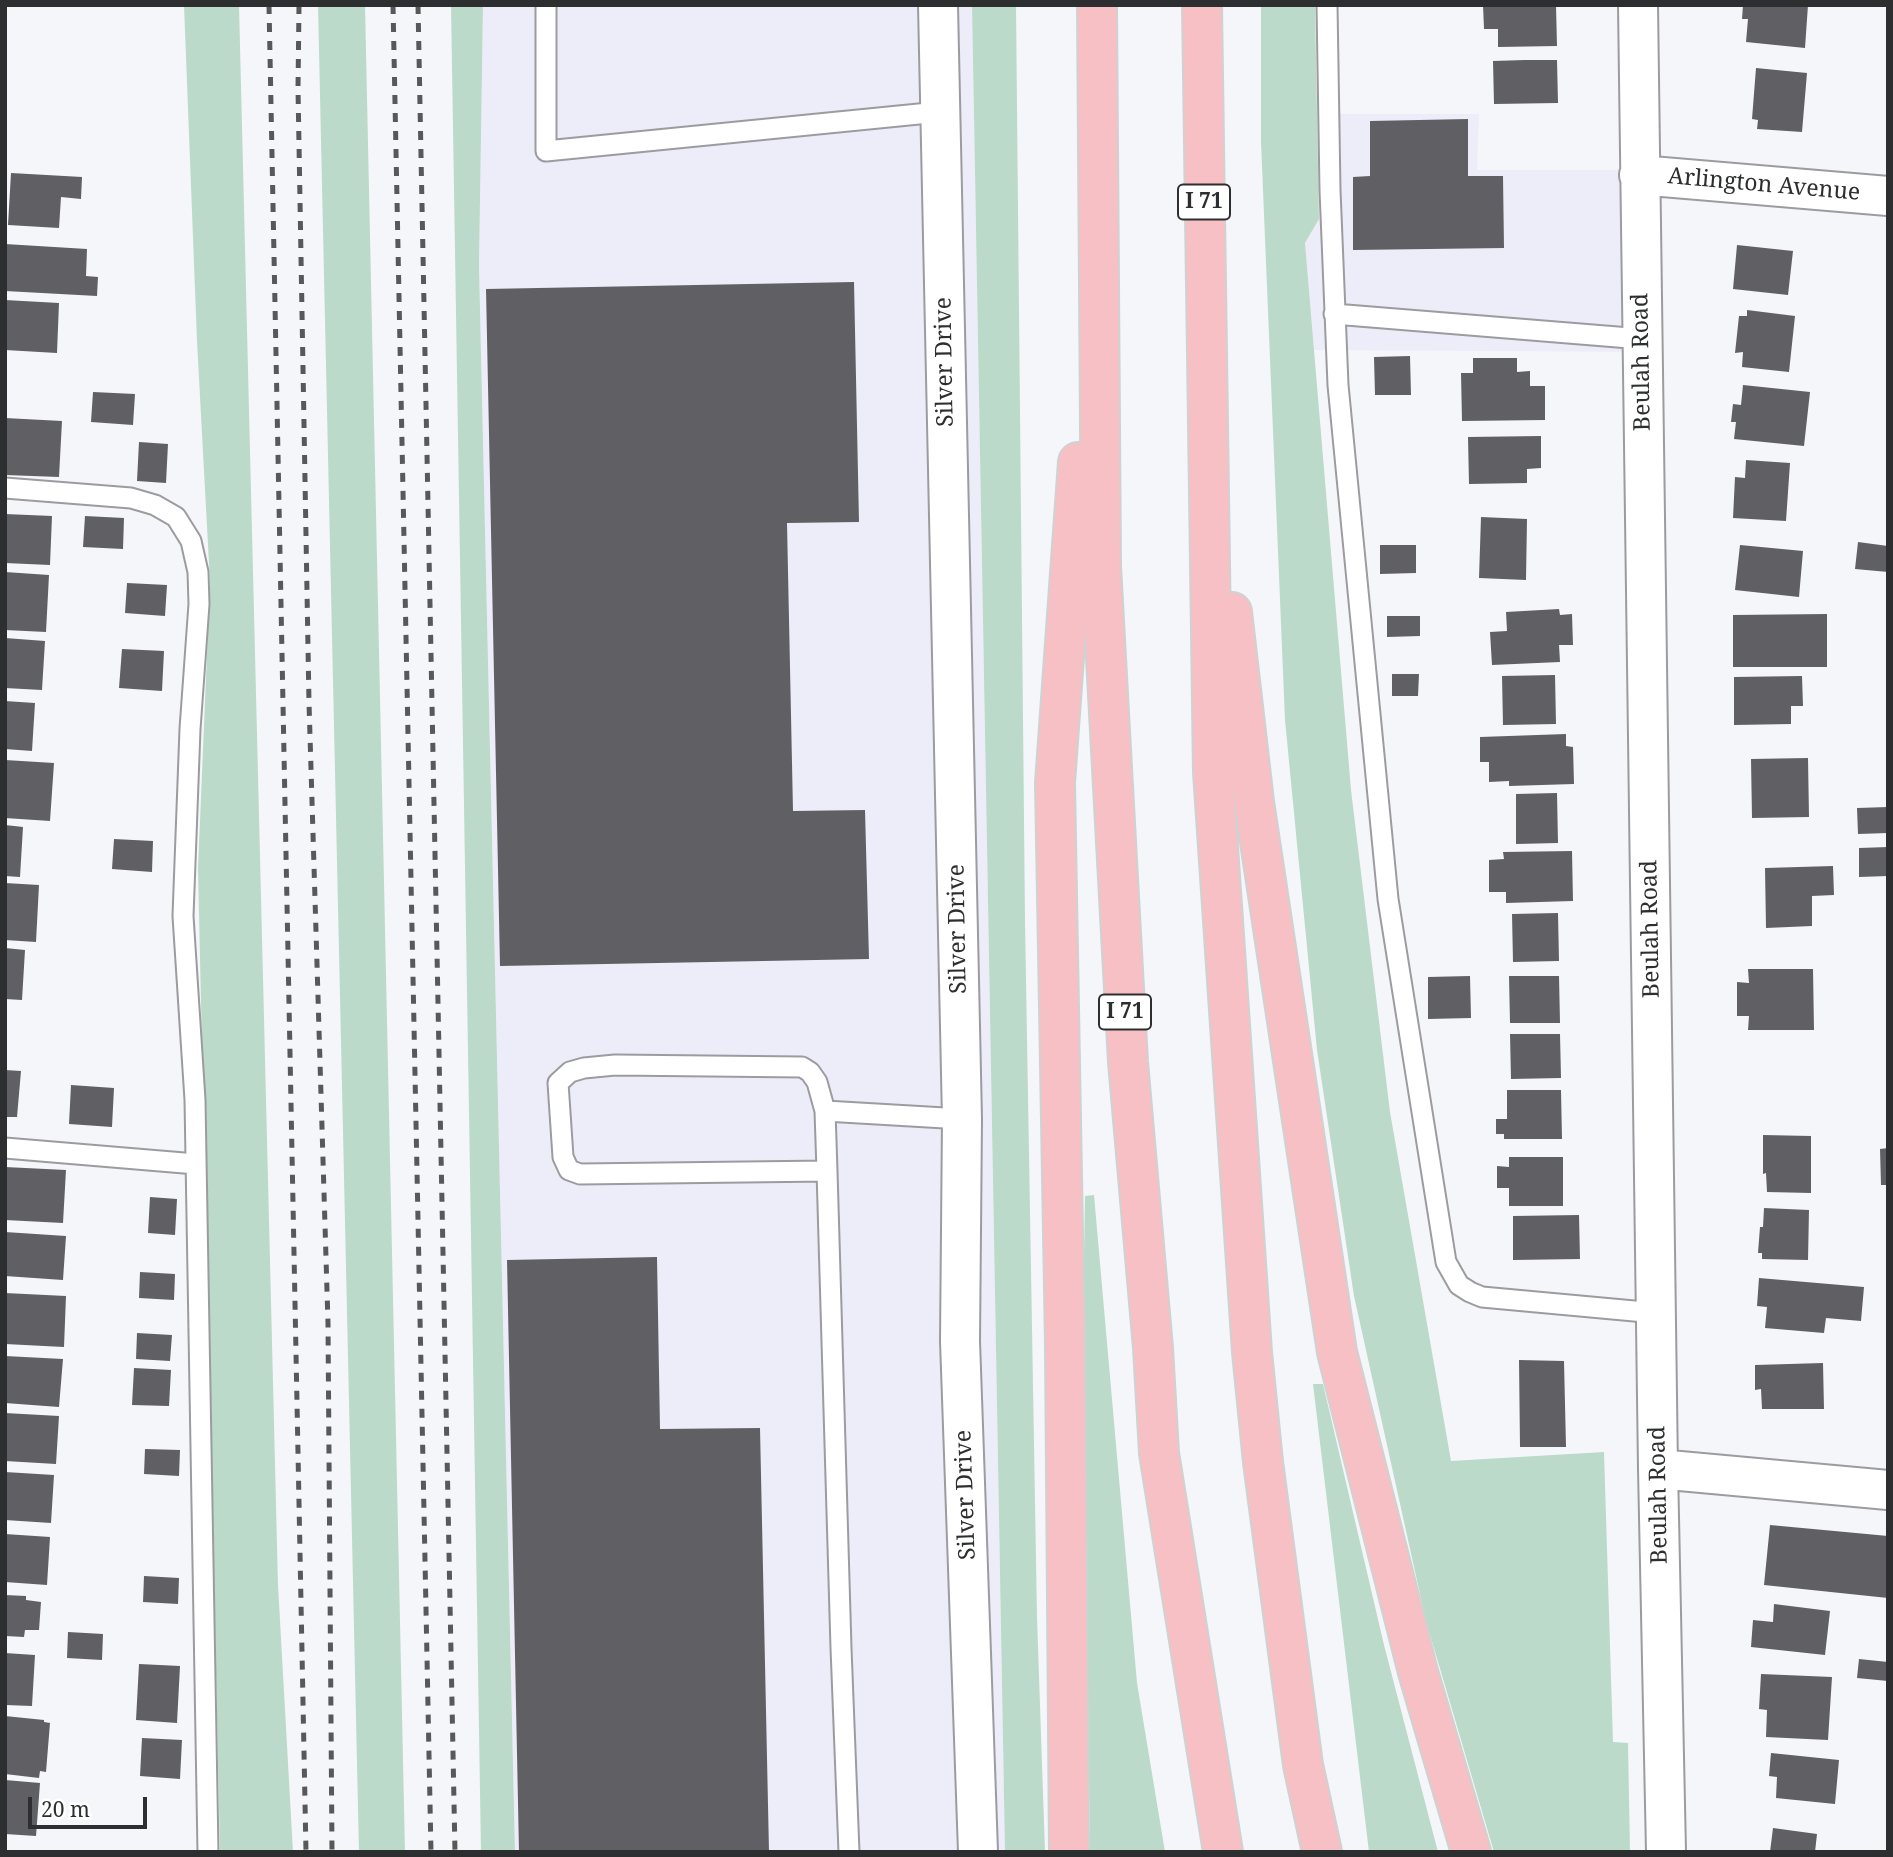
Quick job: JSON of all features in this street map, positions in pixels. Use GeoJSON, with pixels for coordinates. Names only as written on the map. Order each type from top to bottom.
{"type":"FeatureCollection","features":[{"type":"Feature","properties":{"kind":"highway","name":"I 71"},"geometry":{"type":"LineString","coordinates":[[1097,5],[1101,566],[1128,1062],[1153,1348],[1159,1453],[1223,1852]]}},
{"type":"Feature","properties":{"kind":"highway","name":"I 71"},"geometry":{"type":"LineString","coordinates":[[1202,5],[1213,772],[1252,1352],[1263,1462],[1303,1765],[1322,1852]]}},
{"type":"Feature","properties":{"kind":"highway"},"geometry":{"type":"LineString","coordinates":[[1069,1852],[1065,1358],[1055,783],[1098,166]]}},
{"type":"Feature","properties":{"kind":"highway"},"geometry":{"type":"LineString","coordinates":[[1207,398],[1254,802],[1337,1352],[1418,1672],[1471,1852]]}},
{"type":"Feature","properties":{"kind":"street","name":"Silver Drive"},"geometry":{"type":"LineString","coordinates":[[938,5],[962,1119],[960,1341],[978,1852]]}},
{"type":"Feature","properties":{"kind":"street","name":"Beulah Road"},"geometry":{"type":"LineString","coordinates":[[1638,5],[1658,1469],[1666,1852]]}},
{"type":"Feature","properties":{"kind":"street","name":"Arlington Avenue"},"geometry":{"type":"LineString","coordinates":[[1639,175],[1888,196]]}},
{"type":"Feature","properties":{"kind":"street"},"geometry":{"type":"LineString","coordinates":[[1658,1469],[1888,1490]]}},
{"type":"Feature","properties":{"kind":"lane"},"geometry":{"type":"LineString","coordinates":[[546,5],[546,151],[939,112]]}},
{"type":"Feature","properties":{"kind":"lane"},"geometry":{"type":"LineString","coordinates":[[1327,5],[1338,385],[1388,899],[1446,1262],[1459,1284],[1482,1297],[1656,1313]]}},
{"type":"Feature","properties":{"kind":"lane"},"geometry":{"type":"LineString","coordinates":[[1334,314],[1642,339]]}},
{"type":"Feature","properties":{"kind":"lane"},"geometry":{"type":"LineString","coordinates":[[5,488],[131,498],[155,505],[176,517],[191,541],[198,572],[199,604],[190,729],[183,916],[195,1100],[208,1852]]}},
{"type":"Feature","properties":{"kind":"lane"},"geometry":{"type":"LineString","coordinates":[[827,1171],[580,1174],[569,1170],[563,1157],[558,1083],[570,1072],[615,1065],[802,1067],[810,1072],[817,1082],[825,1111],[827,1171],[849,1852]]}},
{"type":"Feature","properties":{"kind":"lane"},"geometry":{"type":"LineString","coordinates":[[825,1111],[962,1119]]}},
{"type":"Feature","properties":{"kind":"lane"},"geometry":{"type":"LineString","coordinates":[[5,1148],[196,1164]]}},
{"type":"Feature","properties":{"kind":"shaded area"},"geometry":{"type":"Polygon","coordinates":[[[483,5],[972,5],[1005,1852],[515,1852],[479,265],[483,5]]]}},
{"type":"Feature","properties":{"kind":"shaded area"},"geometry":{"type":"Polygon","coordinates":[[[1317,114],[1479,114],[1477,170],[1645,170],[1653,352],[1314,350],[1305,243],[1319,219],[1317,114]]]}},
{"type":"Feature","properties":{"kind":"green space"},"geometry":{"type":"Polygon","coordinates":[[[184,5],[239,5],[278,1585],[293,1852],[220,1852],[198,869],[210,582],[197,341],[184,5]]]}},
{"type":"Feature","properties":{"kind":"green space"},"geometry":{"type":"Polygon","coordinates":[[[318,5],[365,5],[405,1852],[359,1852],[318,5]]]}},
{"type":"Feature","properties":{"kind":"green space"},"geometry":{"type":"Polygon","coordinates":[[[451,5],[483,5],[479,265],[515,1852],[481,1852],[451,5]]]}},
{"type":"Feature","properties":{"kind":"green space"},"geometry":{"type":"Polygon","coordinates":[[[972,5],[1016,5],[1025,921],[1037,1617],[1045,1852],[1005,1852],[972,5]]]}},
{"type":"Feature","properties":{"kind":"green space"},"geometry":{"type":"Polygon","coordinates":[[[1261,5],[1315,5],[1319,219],[1305,243],[1351,790],[1390,1112],[1451,1461],[1604,1452],[1613,1742],[1628,1743],[1630,1852],[1494,1852],[1426,1621],[1354,1296],[1317,1050],[1285,720],[1261,142],[1261,5]]]}},
{"type":"Feature","properties":{"kind":"green space"},"geometry":{"type":"Polygon","coordinates":[[[1094,1195],[1137,1683],[1165,1852],[1090,1852],[1083,1317],[1085,1196],[1094,1195]]]}},
{"type":"Feature","properties":{"kind":"green space"},"geometry":{"type":"Polygon","coordinates":[[[1313,1384],[1323,1384],[1384,1645],[1438,1852],[1369,1852],[1313,1384]]]}},
{"type":"Feature","properties":{"kind":"building"},"geometry":{"type":"Polygon","coordinates":[[[1483,5],[1556,5],[1557,46],[1498,47],[1498,29],[1484,29],[1483,5]]]}},
{"type":"Feature","properties":{"kind":"building"},"geometry":{"type":"Polygon","coordinates":[[[1743,5],[1808,5],[1805,48],[1746,42],[1748,19],[1742,19],[1743,5]]]}},
{"type":"Feature","properties":{"kind":"building"},"geometry":{"type":"Polygon","coordinates":[[[1557,60],[1558,103],[1494,104],[1493,61],[1557,60]]]}},
{"type":"Feature","properties":{"kind":"building"},"geometry":{"type":"Polygon","coordinates":[[[1756,68],[1807,73],[1802,132],[1757,129],[1758,120],[1752,119],[1756,68]]]}},
{"type":"Feature","properties":{"kind":"building"},"geometry":{"type":"Polygon","coordinates":[[[1468,119],[1468,176],[1503,176],[1504,248],[1353,250],[1353,177],[1370,176],[1370,121],[1468,119]]]}},
{"type":"Feature","properties":{"kind":"building"},"geometry":{"type":"Polygon","coordinates":[[[11,173],[82,177],[81,199],[61,197],[59,228],[8,225],[11,173]]]}},
{"type":"Feature","properties":{"kind":"building"},"geometry":{"type":"Polygon","coordinates":[[[5,244],[87,249],[86,276],[98,277],[97,296],[5,291],[5,244]]]}},
{"type":"Feature","properties":{"kind":"building"},"geometry":{"type":"Polygon","coordinates":[[[1737,245],[1793,251],[1788,295],[1733,289],[1737,245]]]}},
{"type":"Feature","properties":{"kind":"building"},"geometry":{"type":"Polygon","coordinates":[[[854,282],[859,522],[787,523],[793,811],[865,810],[869,959],[500,966],[486,289],[854,282]]]}},
{"type":"Feature","properties":{"kind":"building"},"geometry":{"type":"Polygon","coordinates":[[[5,300],[59,303],[57,353],[5,350],[5,300]]]}},
{"type":"Feature","properties":{"kind":"building"},"geometry":{"type":"Polygon","coordinates":[[[1747,310],[1795,316],[1789,372],[1742,367],[1743,352],[1735,353],[1739,316],[1747,316],[1747,310]]]}},
{"type":"Feature","properties":{"kind":"building"},"geometry":{"type":"Polygon","coordinates":[[[1410,356],[1411,395],[1375,395],[1374,357],[1410,356]]]}},
{"type":"Feature","properties":{"kind":"building"},"geometry":{"type":"Polygon","coordinates":[[[1473,358],[1517,358],[1517,372],[1530,371],[1530,386],[1545,386],[1545,420],[1462,421],[1461,373],[1473,373],[1473,358]]]}},
{"type":"Feature","properties":{"kind":"building"},"geometry":{"type":"Polygon","coordinates":[[[1743,385],[1810,392],[1804,446],[1734,439],[1736,422],[1731,422],[1733,404],[1741,405],[1743,385]]]}},
{"type":"Feature","properties":{"kind":"building"},"geometry":{"type":"Polygon","coordinates":[[[93,392],[135,394],[133,425],[91,422],[93,392]]]}},
{"type":"Feature","properties":{"kind":"building"},"geometry":{"type":"Polygon","coordinates":[[[5,418],[62,421],[59,477],[5,475],[5,418]]]}},
{"type":"Feature","properties":{"kind":"building"},"geometry":{"type":"Polygon","coordinates":[[[1541,436],[1541,468],[1527,469],[1527,483],[1469,484],[1468,437],[1541,436]]]}},
{"type":"Feature","properties":{"kind":"building"},"geometry":{"type":"Polygon","coordinates":[[[139,442],[168,444],[166,483],[137,481],[139,442]]]}},
{"type":"Feature","properties":{"kind":"building"},"geometry":{"type":"Polygon","coordinates":[[[1746,460],[1790,463],[1786,521],[1733,518],[1735,477],[1745,478],[1746,460]]]}},
{"type":"Feature","properties":{"kind":"building"},"geometry":{"type":"Polygon","coordinates":[[[5,514],[52,516],[50,565],[5,563],[5,514]]]}},
{"type":"Feature","properties":{"kind":"building"},"geometry":{"type":"Polygon","coordinates":[[[85,516],[124,518],[123,549],[83,547],[85,516]]]}},
{"type":"Feature","properties":{"kind":"building"},"geometry":{"type":"Polygon","coordinates":[[[1481,517],[1527,519],[1526,580],[1479,578],[1481,517]]]}},
{"type":"Feature","properties":{"kind":"building"},"geometry":{"type":"Polygon","coordinates":[[[1858,542],[1888,546],[1888,572],[1855,569],[1858,542]]]}},
{"type":"Feature","properties":{"kind":"building"},"geometry":{"type":"Polygon","coordinates":[[[1380,545],[1416,545],[1416,573],[1380,574],[1380,545]]]}},
{"type":"Feature","properties":{"kind":"building"},"geometry":{"type":"Polygon","coordinates":[[[1740,545],[1803,551],[1799,597],[1735,590],[1740,545]]]}},
{"type":"Feature","properties":{"kind":"building"},"geometry":{"type":"Polygon","coordinates":[[[5,572],[49,575],[46,632],[5,630],[5,572]]]}},
{"type":"Feature","properties":{"kind":"building"},"geometry":{"type":"Polygon","coordinates":[[[127,583],[167,585],[165,616],[125,613],[127,583]]]}},
{"type":"Feature","properties":{"kind":"building"},"geometry":{"type":"Polygon","coordinates":[[[1559,609],[1560,615],[1572,614],[1573,645],[1559,645],[1560,662],[1492,665],[1490,632],[1507,631],[1506,612],[1559,609]]]}},
{"type":"Feature","properties":{"kind":"building"},"geometry":{"type":"Polygon","coordinates":[[[1827,614],[1827,667],[1733,667],[1733,615],[1827,614]]]}},
{"type":"Feature","properties":{"kind":"building"},"geometry":{"type":"Polygon","coordinates":[[[1387,616],[1420,616],[1420,636],[1387,637],[1387,616]]]}},
{"type":"Feature","properties":{"kind":"building"},"geometry":{"type":"Polygon","coordinates":[[[5,638],[45,641],[42,690],[5,688],[5,638]]]}},
{"type":"Feature","properties":{"kind":"building"},"geometry":{"type":"Polygon","coordinates":[[[122,649],[164,651],[162,691],[119,688],[122,649]]]}},
{"type":"Feature","properties":{"kind":"building"},"geometry":{"type":"Polygon","coordinates":[[[1392,674],[1419,674],[1418,696],[1392,696],[1392,674]]]}},
{"type":"Feature","properties":{"kind":"building"},"geometry":{"type":"Polygon","coordinates":[[[1555,675],[1556,724],[1503,725],[1502,676],[1555,675]]]}},
{"type":"Feature","properties":{"kind":"building"},"geometry":{"type":"Polygon","coordinates":[[[1802,676],[1803,706],[1791,706],[1791,724],[1734,725],[1734,677],[1802,676]]]}},
{"type":"Feature","properties":{"kind":"building"},"geometry":{"type":"Polygon","coordinates":[[[5,701],[35,703],[32,751],[5,749],[5,701]]]}},
{"type":"Feature","properties":{"kind":"building"},"geometry":{"type":"Polygon","coordinates":[[[1566,734],[1566,746],[1573,747],[1574,784],[1509,786],[1509,781],[1489,782],[1489,762],[1480,762],[1480,737],[1566,734]]]}},
{"type":"Feature","properties":{"kind":"building"},"geometry":{"type":"Polygon","coordinates":[[[1808,758],[1809,817],[1752,818],[1751,759],[1808,758]]]}},
{"type":"Feature","properties":{"kind":"building"},"geometry":{"type":"Polygon","coordinates":[[[5,760],[54,763],[50,821],[5,818],[5,760]]]}},
{"type":"Feature","properties":{"kind":"building"},"geometry":{"type":"Polygon","coordinates":[[[1557,793],[1558,843],[1516,844],[1516,794],[1557,793]]]}},
{"type":"Feature","properties":{"kind":"building"},"geometry":{"type":"Polygon","coordinates":[[[1888,807],[1888,833],[1858,834],[1857,808],[1888,807]]]}},
{"type":"Feature","properties":{"kind":"building"},"geometry":{"type":"Polygon","coordinates":[[[5,825],[23,827],[20,877],[5,876],[5,825]]]}},
{"type":"Feature","properties":{"kind":"building"},"geometry":{"type":"Polygon","coordinates":[[[114,839],[153,841],[152,872],[112,869],[114,839]]]}},
{"type":"Feature","properties":{"kind":"building"},"geometry":{"type":"Polygon","coordinates":[[[1888,847],[1888,876],[1859,877],[1859,848],[1888,847]]]}},
{"type":"Feature","properties":{"kind":"building"},"geometry":{"type":"Polygon","coordinates":[[[1572,851],[1573,901],[1506,903],[1506,892],[1489,892],[1489,860],[1504,859],[1503,852],[1572,851]]]}},
{"type":"Feature","properties":{"kind":"building"},"geometry":{"type":"Polygon","coordinates":[[[1833,866],[1834,895],[1812,896],[1812,926],[1766,928],[1765,868],[1833,866]]]}},
{"type":"Feature","properties":{"kind":"building"},"geometry":{"type":"Polygon","coordinates":[[[5,883],[39,885],[36,942],[5,940],[5,883]]]}},
{"type":"Feature","properties":{"kind":"building"},"geometry":{"type":"Polygon","coordinates":[[[1558,913],[1559,961],[1513,962],[1512,914],[1558,913]]]}},
{"type":"Feature","properties":{"kind":"building"},"geometry":{"type":"Polygon","coordinates":[[[5,948],[25,950],[22,1000],[5,999],[5,948]]]}},
{"type":"Feature","properties":{"kind":"building"},"geometry":{"type":"Polygon","coordinates":[[[1748,969],[1813,969],[1814,1030],[1748,1030],[1749,1016],[1737,1016],[1737,982],[1749,983],[1748,969]]]}},
{"type":"Feature","properties":{"kind":"building"},"geometry":{"type":"Polygon","coordinates":[[[1470,976],[1471,1018],[1428,1019],[1428,977],[1470,976]]]}},
{"type":"Feature","properties":{"kind":"building"},"geometry":{"type":"Polygon","coordinates":[[[1509,976],[1559,976],[1560,1023],[1510,1023],[1509,976]]]}},
{"type":"Feature","properties":{"kind":"building"},"geometry":{"type":"Polygon","coordinates":[[[1510,1034],[1560,1034],[1561,1078],[1511,1079],[1510,1034]]]}},
{"type":"Feature","properties":{"kind":"building"},"geometry":{"type":"Polygon","coordinates":[[[5,1070],[21,1071],[17,1117],[5,1117],[5,1070]]]}},
{"type":"Feature","properties":{"kind":"building"},"geometry":{"type":"Polygon","coordinates":[[[71,1085],[114,1088],[112,1127],[69,1124],[71,1085]]]}},
{"type":"Feature","properties":{"kind":"building"},"geometry":{"type":"Polygon","coordinates":[[[1507,1090],[1561,1090],[1562,1139],[1504,1139],[1504,1134],[1496,1134],[1496,1119],[1507,1119],[1507,1090]]]}},
{"type":"Feature","properties":{"kind":"building"},"geometry":{"type":"Polygon","coordinates":[[[1763,1135],[1811,1136],[1811,1193],[1767,1192],[1766,1173],[1763,1174],[1763,1135]]]}},
{"type":"Feature","properties":{"kind":"building"},"geometry":{"type":"Polygon","coordinates":[[[1888,1148],[1888,1185],[1881,1185],[1880,1149],[1888,1148]]]}},
{"type":"Feature","properties":{"kind":"building"},"geometry":{"type":"Polygon","coordinates":[[[1509,1157],[1563,1157],[1563,1206],[1509,1206],[1509,1188],[1497,1188],[1497,1166],[1509,1167],[1509,1157]]]}},
{"type":"Feature","properties":{"kind":"building"},"geometry":{"type":"Polygon","coordinates":[[[5,1167],[66,1170],[63,1223],[5,1220],[5,1167]]]}},
{"type":"Feature","properties":{"kind":"building"},"geometry":{"type":"Polygon","coordinates":[[[150,1197],[177,1199],[175,1235],[148,1233],[150,1197]]]}},
{"type":"Feature","properties":{"kind":"building"},"geometry":{"type":"Polygon","coordinates":[[[1764,1208],[1809,1210],[1808,1260],[1762,1259],[1762,1253],[1758,1253],[1764,1208]]]}},
{"type":"Feature","properties":{"kind":"building"},"geometry":{"type":"Polygon","coordinates":[[[1579,1215],[1580,1259],[1513,1260],[1513,1216],[1579,1215]]]}},
{"type":"Feature","properties":{"kind":"building"},"geometry":{"type":"Polygon","coordinates":[[[5,1232],[66,1236],[63,1280],[5,1276],[5,1232]]]}},
{"type":"Feature","properties":{"kind":"building"},"geometry":{"type":"Polygon","coordinates":[[[657,1257],[660,1429],[760,1428],[769,1852],[519,1852],[507,1260],[657,1257]]]}},
{"type":"Feature","properties":{"kind":"building"},"geometry":{"type":"Polygon","coordinates":[[[140,1272],[175,1274],[174,1300],[139,1298],[140,1272]]]}},
{"type":"Feature","properties":{"kind":"building"},"geometry":{"type":"Polygon","coordinates":[[[1759,1278],[1864,1287],[1861,1321],[1826,1318],[1824,1333],[1765,1328],[1767,1307],[1757,1306],[1759,1278]]]}},
{"type":"Feature","properties":{"kind":"building"},"geometry":{"type":"Polygon","coordinates":[[[5,1293],[66,1296],[64,1347],[5,1344],[5,1293]]]}},
{"type":"Feature","properties":{"kind":"building"},"geometry":{"type":"Polygon","coordinates":[[[137,1333],[172,1335],[170,1361],[136,1359],[137,1333]]]}},
{"type":"Feature","properties":{"kind":"building"},"geometry":{"type":"Polygon","coordinates":[[[5,1356],[63,1359],[59,1407],[5,1403],[5,1356]]]}},
{"type":"Feature","properties":{"kind":"building"},"geometry":{"type":"Polygon","coordinates":[[[1519,1360],[1564,1361],[1566,1447],[1520,1447],[1519,1360]]]}},
{"type":"Feature","properties":{"kind":"building"},"geometry":{"type":"Polygon","coordinates":[[[1823,1363],[1824,1409],[1762,1409],[1761,1389],[1755,1390],[1755,1365],[1823,1363]]]}},
{"type":"Feature","properties":{"kind":"building"},"geometry":{"type":"Polygon","coordinates":[[[134,1368],[171,1370],[169,1406],[132,1405],[134,1368]]]}},
{"type":"Feature","properties":{"kind":"building"},"geometry":{"type":"Polygon","coordinates":[[[5,1413],[59,1416],[56,1464],[5,1461],[5,1413]]]}},
{"type":"Feature","properties":{"kind":"building"},"geometry":{"type":"Polygon","coordinates":[[[145,1449],[180,1450],[179,1476],[144,1474],[145,1449]]]}},
{"type":"Feature","properties":{"kind":"building"},"geometry":{"type":"Polygon","coordinates":[[[5,1472],[54,1475],[51,1523],[5,1520],[5,1472]]]}},
{"type":"Feature","properties":{"kind":"building"},"geometry":{"type":"Polygon","coordinates":[[[1770,1525],[1888,1536],[1888,1598],[1764,1585],[1770,1525]]]}},
{"type":"Feature","properties":{"kind":"building"},"geometry":{"type":"Polygon","coordinates":[[[5,1534],[50,1537],[47,1585],[5,1582],[5,1534]]]}},
{"type":"Feature","properties":{"kind":"building"},"geometry":{"type":"Polygon","coordinates":[[[144,1576],[179,1578],[178,1604],[143,1602],[144,1576]]]}},
{"type":"Feature","properties":{"kind":"building"},"geometry":{"type":"Polygon","coordinates":[[[5,1595],[26,1596],[26,1600],[41,1602],[39,1630],[25,1630],[24,1637],[5,1636],[5,1595]]]}},
{"type":"Feature","properties":{"kind":"building"},"geometry":{"type":"Polygon","coordinates":[[[1774,1604],[1830,1611],[1825,1655],[1751,1647],[1753,1620],[1773,1622],[1774,1604]]]}},
{"type":"Feature","properties":{"kind":"building"},"geometry":{"type":"Polygon","coordinates":[[[68,1632],[103,1634],[102,1660],[67,1658],[68,1632]]]}},
{"type":"Feature","properties":{"kind":"building"},"geometry":{"type":"Polygon","coordinates":[[[5,1653],[35,1655],[32,1706],[5,1705],[5,1653]]]}},
{"type":"Feature","properties":{"kind":"building"},"geometry":{"type":"Polygon","coordinates":[[[1859,1659],[1888,1662],[1888,1681],[1857,1678],[1859,1659]]]}},
{"type":"Feature","properties":{"kind":"building"},"geometry":{"type":"Polygon","coordinates":[[[139,1664],[180,1666],[177,1723],[136,1720],[139,1664]]]}},
{"type":"Feature","properties":{"kind":"building"},"geometry":{"type":"Polygon","coordinates":[[[1761,1674],[1832,1677],[1828,1740],[1766,1737],[1767,1710],[1759,1709],[1761,1674]]]}},
{"type":"Feature","properties":{"kind":"building"},"geometry":{"type":"Polygon","coordinates":[[[5,1716],[50,1723],[46,1772],[40,1771],[39,1778],[5,1774],[5,1716]]]}},
{"type":"Feature","properties":{"kind":"building"},"geometry":{"type":"Polygon","coordinates":[[[142,1738],[182,1740],[180,1779],[140,1776],[142,1738]]]}},
{"type":"Feature","properties":{"kind":"building"},"geometry":{"type":"Polygon","coordinates":[[[1771,1753],[1839,1760],[1835,1804],[1776,1798],[1777,1777],[1769,1776],[1771,1753]]]}},
{"type":"Feature","properties":{"kind":"building"},"geometry":{"type":"Polygon","coordinates":[[[5,1780],[40,1783],[36,1836],[5,1834],[5,1780]]]}},
{"type":"Feature","properties":{"kind":"building"},"geometry":{"type":"Polygon","coordinates":[[[1773,1828],[1817,1834],[1815,1852],[1770,1852],[1773,1828]]]}},
{"type":"Feature","properties":{"kind":"railway"},"geometry":{"type":"LineString","coordinates":[[269,5],[306,1852]]}},
{"type":"Feature","properties":{"kind":"railway"},"geometry":{"type":"LineString","coordinates":[[299,5],[298,89],[309,703],[328,1323],[332,1852]]}},
{"type":"Feature","properties":{"kind":"railway"},"geometry":{"type":"LineString","coordinates":[[393,5],[431,1852]]}},
{"type":"Feature","properties":{"kind":"railway"},"geometry":{"type":"LineString","coordinates":[[418,5],[455,1852]]}}]}
